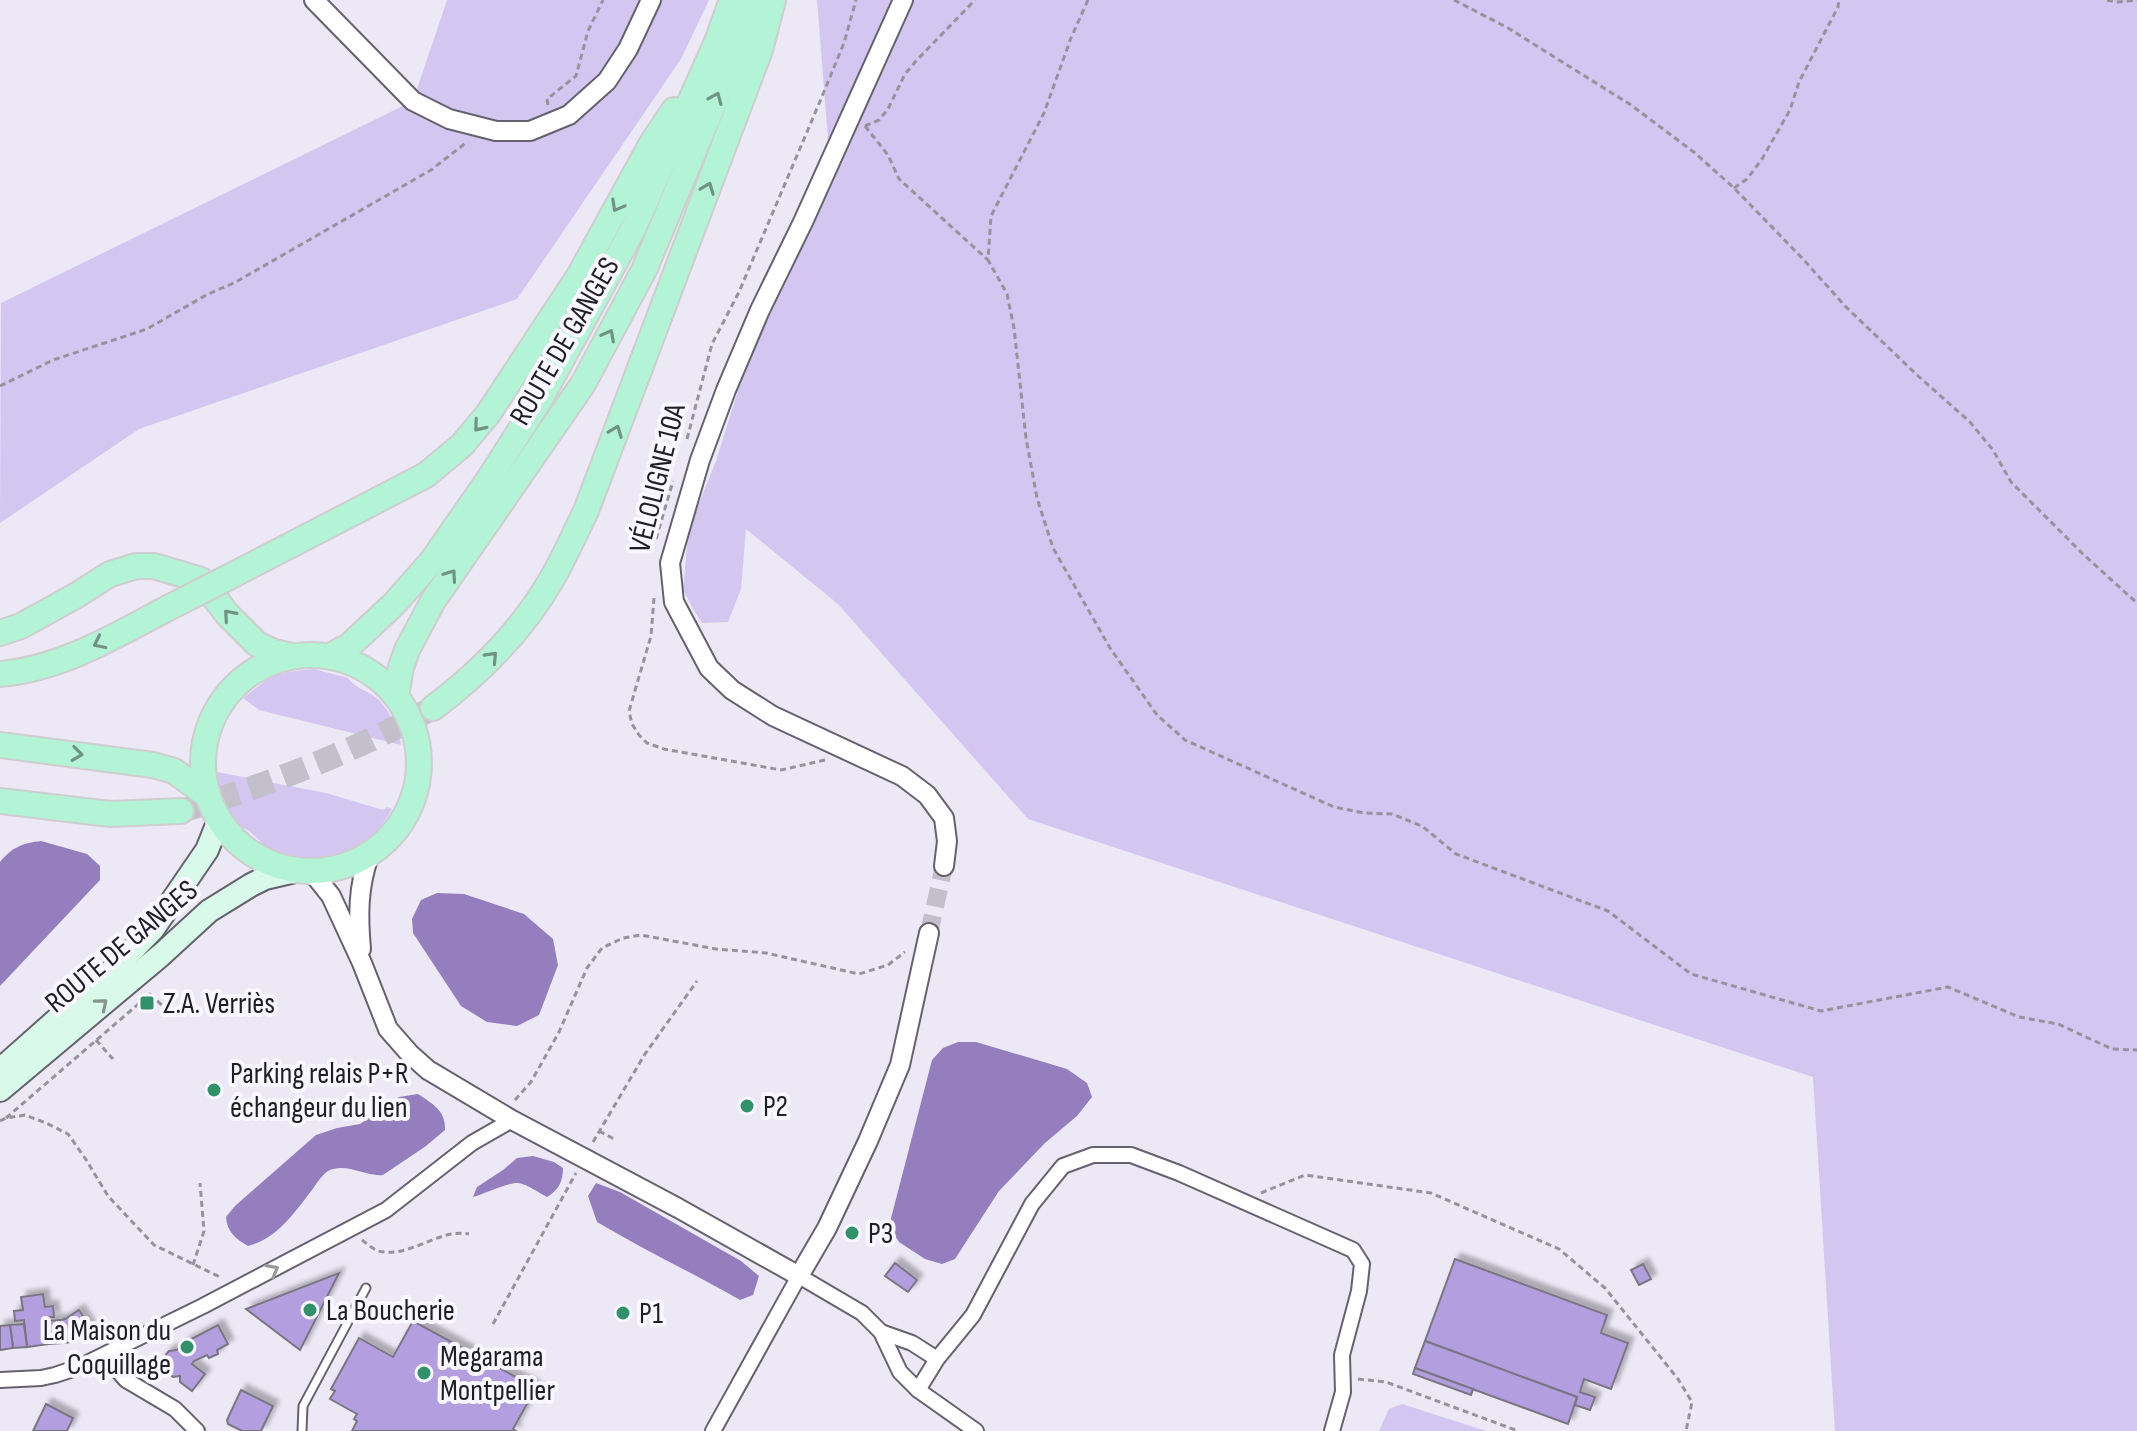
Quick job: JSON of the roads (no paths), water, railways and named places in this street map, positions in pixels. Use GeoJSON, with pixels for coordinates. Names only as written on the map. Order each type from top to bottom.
{"type":"FeatureCollection","features":[{"type":"Feature","properties":{"kind":"main road","name":"ROUTE DE GANGES"},"geometry":{"type":"LineString","coordinates":[[330,656],[349,646],[394,604],[432,561],[539,401],[633,229],[716,44],[732,0]]}},
{"type":"Feature","properties":{"kind":"main road","name":"ROUTE DE GANGES"},"geometry":{"type":"LineString","coordinates":[[396,696],[407,650],[433,601],[583,384],[644,270],[757,0]]}},
{"type":"Feature","properties":{"kind":"main road"},"geometry":{"type":"LineString","coordinates":[[433,708],[489,662],[520,626],[553,578],[586,511],[760,50],[773,0]]}},
{"type":"Feature","properties":{"kind":"main road"},"geometry":{"type":"LineString","coordinates":[[0,674],[18,673],[53,663],[89,648],[426,475],[462,445],[488,414],[579,276],[652,143],[716,44]]}},
{"type":"Feature","properties":{"kind":"main road"},"geometry":{"type":"LineString","coordinates":[[0,633],[21,626],[110,574],[136,566],[154,566],[201,580],[227,614],[257,644],[292,656],[330,656],[366,670],[403,706],[414,730],[419,752],[419,775],[405,819],[391,837],[369,856],[342,868],[303,872],[265,862],[239,845],[219,820],[207,795],[203,765],[207,734],[219,706],[238,683],[263,666],[292,656]]}},
{"type":"Feature","properties":{"kind":"main road"},"geometry":{"type":"LineString","coordinates":[[0,745],[153,765],[174,771],[207,795]]}},
{"type":"Feature","properties":{"kind":"main road"},"geometry":{"type":"LineString","coordinates":[[0,801],[110,814],[181,811]]}},
{"type":"Feature","properties":{"kind":"main road","name":"ROUTE DE GANGES"},"geometry":{"type":"LineString","coordinates":[[0,1070],[114,969],[153,929],[207,850],[219,820]]}},
{"type":"Feature","properties":{"kind":"main road","name":"ROUTE DE GANGES"},"geometry":{"type":"LineString","coordinates":[[0,1090],[209,911],[265,878],[303,872]]}},
{"type":"Feature","properties":{"kind":"street"},"geometry":{"type":"LineString","coordinates":[[314,0],[413,101],[449,119],[496,131],[530,131],[569,115],[607,81],[628,49],[651,0]]}},
{"type":"Feature","properties":{"kind":"street"},"geometry":{"type":"LineString","coordinates":[[903,0],[726,390],[700,460],[670,563],[674,602],[709,668],[732,690],[773,716],[902,776],[927,795],[944,818],[947,841],[944,866]]}},
{"type":"Feature","properties":{"kind":"street"},"geometry":{"type":"LineString","coordinates":[[362,963],[358,918],[361,882],[369,856]]}},
{"type":"Feature","properties":{"kind":"street"},"geometry":{"type":"LineString","coordinates":[[303,872],[331,896],[388,1029],[428,1070],[507,1117],[678,1208],[862,1313],[881,1332],[900,1372],[918,1390],[976,1431]]}},
{"type":"Feature","properties":{"kind":"street"},"geometry":{"type":"LineString","coordinates":[[713,1431],[827,1228],[868,1141],[900,1065],[929,933]]}},
{"type":"Feature","properties":{"kind":"street"},"geometry":{"type":"LineString","coordinates":[[0,1380],[55,1375],[79,1367],[203,1306],[386,1210],[507,1117]]}},
{"type":"Feature","properties":{"kind":"street"},"geometry":{"type":"LineString","coordinates":[[918,1390],[937,1359],[973,1315],[1032,1204],[1063,1166],[1093,1155],[1131,1155],[1353,1250],[1362,1264],[1359,1291],[1342,1355],[1343,1392],[1332,1431]]}},
{"type":"Feature","properties":{"kind":"street"},"geometry":{"type":"LineString","coordinates":[[881,1332],[912,1343],[937,1359]]}},
{"type":"Feature","properties":{"kind":"street"},"geometry":{"type":"LineString","coordinates":[[108,1353],[126,1380],[175,1409],[197,1431]]}},
{"type":"Feature","properties":{"kind":"lane"},"geometry":{"type":"LineString","coordinates":[[302,1431],[303,1406],[366,1288]]}},
{"type":"Feature","properties":{"kind":"tunnel"},"geometry":{"type":"LineString","coordinates":[[181,811],[310,766],[433,708]]}},
{"type":"Feature","properties":{"kind":"tunnel"},"geometry":{"type":"LineString","coordinates":[[929,933],[944,866]]}},
{"type":"Feature","properties":{"kind":"place","name":"Z.A. Verriès"},"geometry":{"type":"Point","coordinates":[147,1003]}},
{"type":"Feature","properties":{"kind":"place","name":"Parking relais P+R échangeur du lien"},"geometry":{"type":"Point","coordinates":[214,1090]}},
{"type":"Feature","properties":{"kind":"place","name":"P2"},"geometry":{"type":"Point","coordinates":[747,1106]}},
{"type":"Feature","properties":{"kind":"place","name":"P3"},"geometry":{"type":"Point","coordinates":[852,1233]}},
{"type":"Feature","properties":{"kind":"place","name":"La Boucherie"},"geometry":{"type":"Point","coordinates":[310,1310]}},
{"type":"Feature","properties":{"kind":"place","name":"P1"},"geometry":{"type":"Point","coordinates":[623,1313]}},
{"type":"Feature","properties":{"kind":"place","name":"La Maison du Coquillage"},"geometry":{"type":"Point","coordinates":[187,1347]}},
{"type":"Feature","properties":{"kind":"place","name":"Megarama Montpellier"},"geometry":{"type":"Point","coordinates":[424,1373]}}]}
